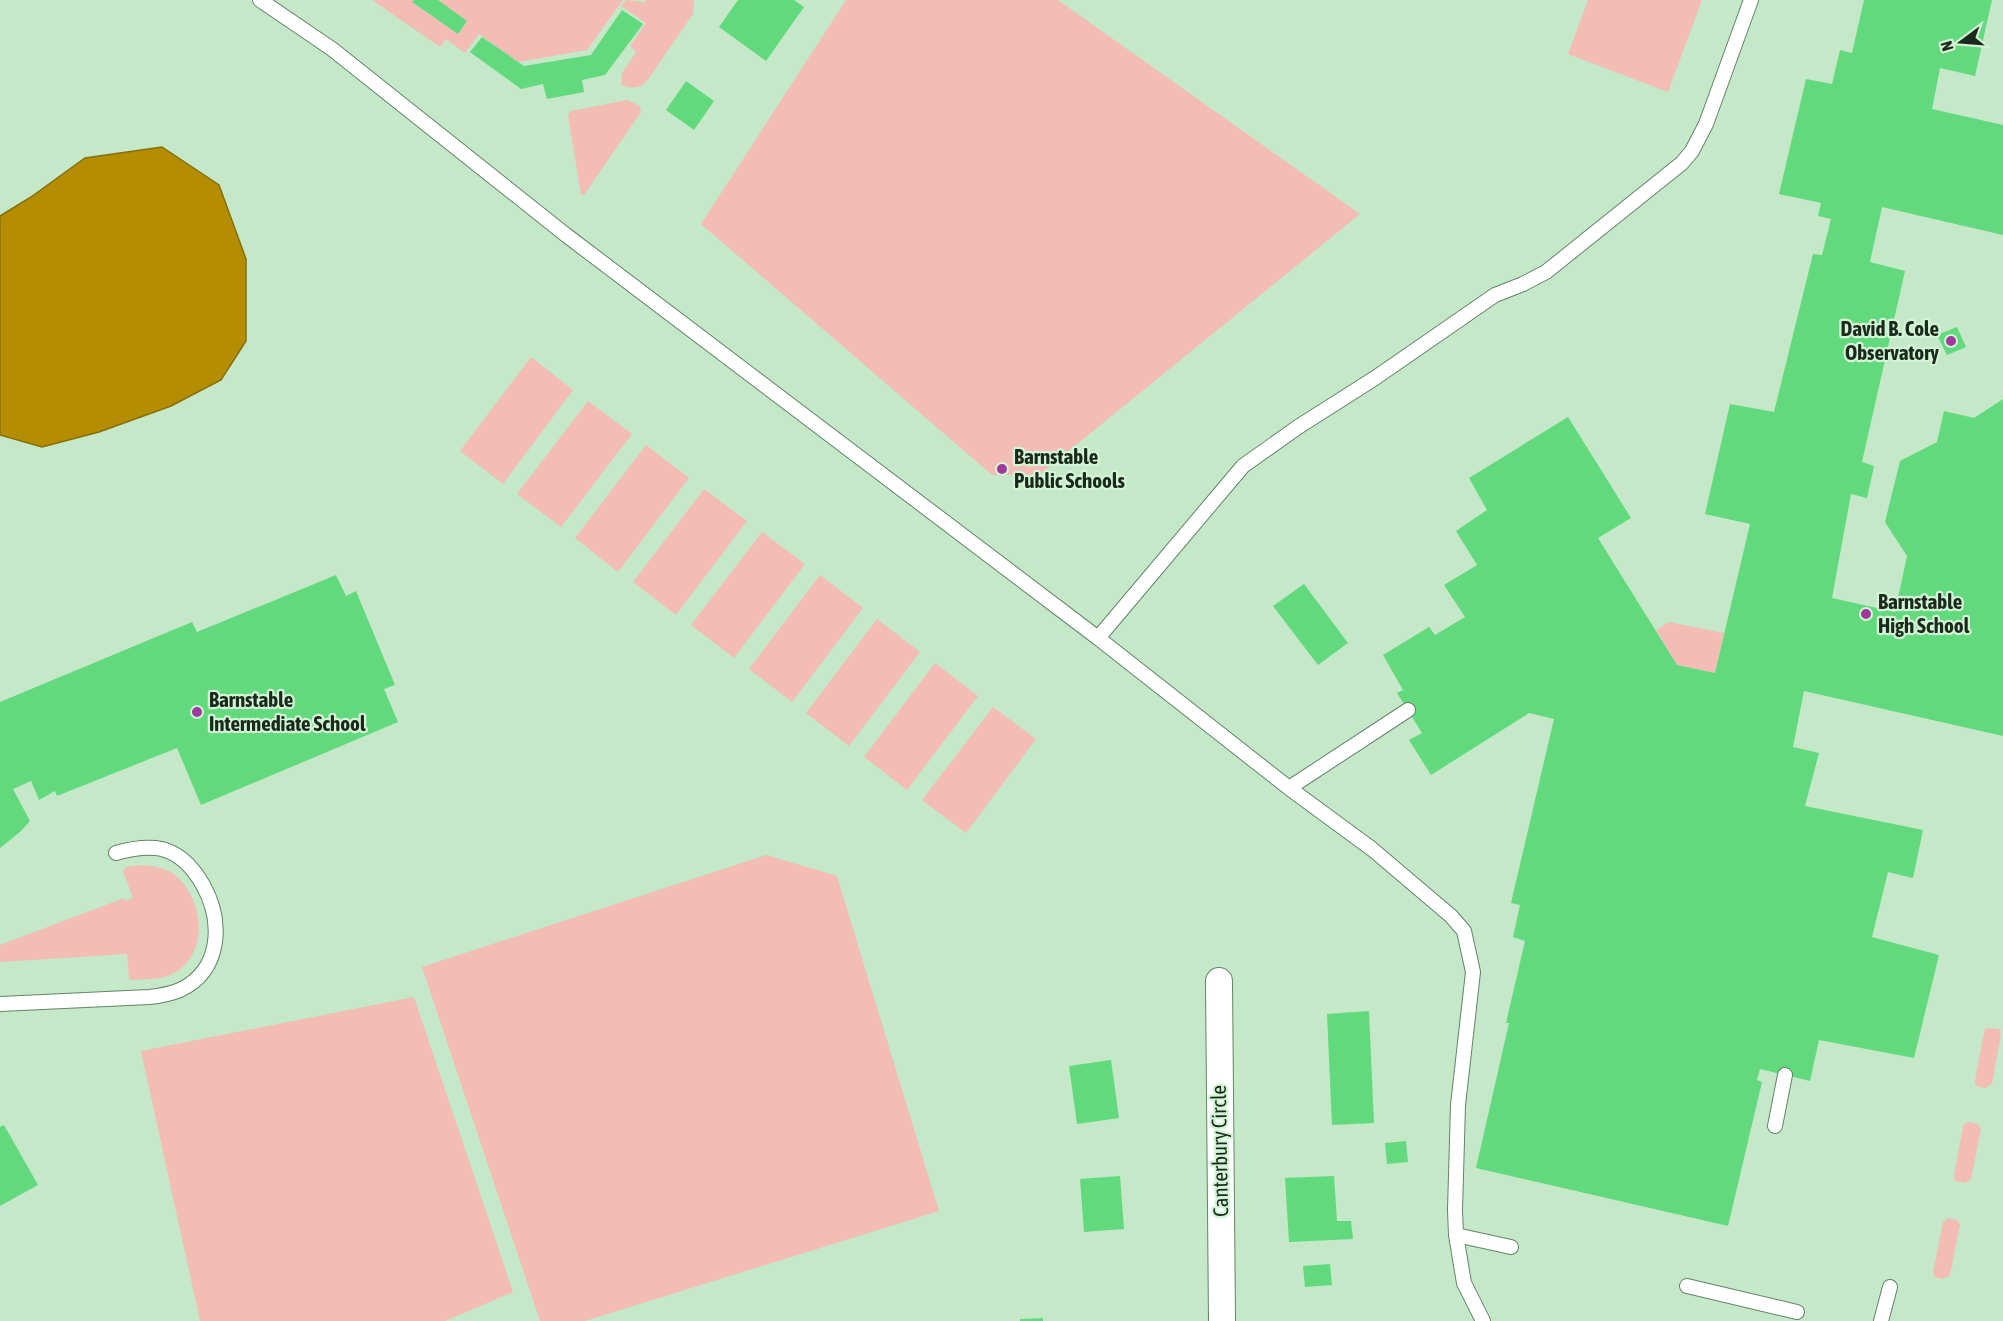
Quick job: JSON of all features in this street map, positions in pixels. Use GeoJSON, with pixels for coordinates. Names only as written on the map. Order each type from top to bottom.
{"type":"FeatureCollection","features":[{"type":"Feature","properties":{"kind":"street","name":"Canterbury Circle"},"geometry":{"type":"LineString","coordinates":[[1219,981],[1222,1321]]}},
{"type":"Feature","properties":{"kind":"lane"},"geometry":{"type":"LineString","coordinates":[[260,0],[332,49],[566,235],[1098,638],[1289,788],[1372,849],[1451,916],[1464,931],[1473,972],[1458,1105],[1456,1236],[1464,1283],[1483,1321]]}},
{"type":"Feature","properties":{"kind":"lane"},"geometry":{"type":"LineString","coordinates":[[1098,638],[1243,466],[1495,295],[1535,279],[1546,272],[1682,164],[1692,151],[1706,124],[1751,0]]}},
{"type":"Feature","properties":{"kind":"lane"},"geometry":{"type":"LineString","coordinates":[[1289,788],[1408,710]]}},
{"type":"Feature","properties":{"kind":"lane"},"geometry":{"type":"LineString","coordinates":[[0,1004],[161,996],[181,989],[199,976],[213,954],[216,941],[216,926],[208,894],[199,878],[178,856],[161,849],[141,848],[116,853]]}},
{"type":"Feature","properties":{"kind":"lane"},"geometry":{"type":"LineString","coordinates":[[1775,1126],[1785,1075]]}},
{"type":"Feature","properties":{"kind":"lane"},"geometry":{"type":"LineString","coordinates":[[1456,1236],[1511,1247]]}},
{"type":"Feature","properties":{"kind":"lane"},"geometry":{"type":"LineString","coordinates":[[1687,1286],[1797,1311]]}},
{"type":"Feature","properties":{"kind":"lane"},"geometry":{"type":"LineString","coordinates":[[1881,1321],[1890,1287]]}},
{"type":"Feature","properties":{"kind":"shaded area"},"geometry":{"type":"Polygon","coordinates":[[[372,0],[414,0],[413,3],[458,34],[465,23],[433,0],[623,0],[587,50],[518,62],[479,34],[465,53],[446,39],[440,47],[372,0]]]}},
{"type":"Feature","properties":{"kind":"shaded area"},"geometry":{"type":"Polygon","coordinates":[[[626,0],[645,2],[646,0],[694,0],[693,14],[647,81],[641,86],[634,87],[621,84],[622,73],[636,52],[630,46],[646,23],[621,6],[626,0]]]}},
{"type":"Feature","properties":{"kind":"shaded area"},"geometry":{"type":"Polygon","coordinates":[[[846,0],[1058,0],[1360,214],[1039,475],[992,475],[701,224],[846,0]]]}},
{"type":"Feature","properties":{"kind":"shaded area"},"geometry":{"type":"Polygon","coordinates":[[[1588,0],[1702,0],[1668,92],[1568,54],[1588,0]]]}},
{"type":"Feature","properties":{"kind":"shaded area"},"geometry":{"type":"Polygon","coordinates":[[[627,100],[640,106],[641,112],[584,195],[581,195],[568,115],[571,111],[627,100]]]}},
{"type":"Feature","properties":{"kind":"shaded area"},"geometry":{"type":"Polygon","coordinates":[[[162,147],[219,185],[246,259],[246,341],[221,380],[171,406],[99,432],[42,447],[0,435],[0,216],[85,158],[162,147]]]}},
{"type":"Feature","properties":{"kind":"shaded area"},"geometry":{"type":"Polygon","coordinates":[[[531,357],[573,390],[503,484],[460,451],[531,357]]]}},
{"type":"Feature","properties":{"kind":"shaded area"},"geometry":{"type":"Polygon","coordinates":[[[588,401],[632,434],[561,527],[517,494],[588,401]]]}},
{"type":"Feature","properties":{"kind":"shaded area"},"geometry":{"type":"Polygon","coordinates":[[[646,445],[689,478],[618,572],[575,538],[646,445]]]}},
{"type":"Feature","properties":{"kind":"shaded area"},"geometry":{"type":"Polygon","coordinates":[[[704,489],[747,521],[676,615],[633,582],[704,489]]]}},
{"type":"Feature","properties":{"kind":"shaded area"},"geometry":{"type":"Polygon","coordinates":[[[762,532],[805,564],[734,658],[691,625],[762,532]]]}},
{"type":"Feature","properties":{"kind":"shaded area"},"geometry":{"type":"Polygon","coordinates":[[[820,575],[863,608],[792,702],[749,669],[820,575]]]}},
{"type":"Feature","properties":{"kind":"shaded area"},"geometry":{"type":"Polygon","coordinates":[[[877,619],[920,652],[849,746],[806,713],[877,619]]]}},
{"type":"Feature","properties":{"kind":"shaded area"},"geometry":{"type":"Polygon","coordinates":[[[1669,622],[1724,633],[1715,673],[1677,665],[1656,630],[1669,622]]]}},
{"type":"Feature","properties":{"kind":"shaded area"},"geometry":{"type":"Polygon","coordinates":[[[935,663],[978,696],[907,790],[864,757],[935,663]]]}},
{"type":"Feature","properties":{"kind":"shaded area"},"geometry":{"type":"Polygon","coordinates":[[[993,707],[1036,739],[966,833],[922,800],[993,707]]]}},
{"type":"Feature","properties":{"kind":"shaded area"},"geometry":{"type":"Polygon","coordinates":[[[766,855],[837,876],[939,1211],[585,1321],[540,1321],[422,967],[766,855]]]}},
{"type":"Feature","properties":{"kind":"shaded area"},"geometry":{"type":"Polygon","coordinates":[[[154,866],[175,875],[192,897],[197,910],[198,938],[194,951],[187,963],[176,972],[160,978],[131,980],[127,954],[0,962],[0,945],[124,898],[125,901],[133,898],[123,871],[126,867],[154,866]]]}},
{"type":"Feature","properties":{"kind":"shaded area"},"geometry":{"type":"Polygon","coordinates":[[[414,997],[513,1292],[445,1321],[200,1321],[141,1051],[414,997]]]}},
{"type":"Feature","properties":{"kind":"shaded area"},"geometry":{"type":"Polygon","coordinates":[[[1986,1028],[1999,1029],[2001,1034],[1992,1084],[1985,1088],[1976,1086],[1975,1081],[1986,1028]]]}},
{"type":"Feature","properties":{"kind":"shaded area"},"geometry":{"type":"Polygon","coordinates":[[[1969,1122],[1978,1124],[1981,1129],[1971,1179],[1965,1183],[1955,1181],[1954,1176],[1963,1127],[1969,1122]]]}},
{"type":"Feature","properties":{"kind":"shaded area"},"geometry":{"type":"Polygon","coordinates":[[[1948,1218],[1957,1220],[1960,1224],[1950,1275],[1943,1279],[1935,1277],[1933,1272],[1943,1222],[1948,1218]]]}},
{"type":"Feature","properties":{"kind":"building"},"geometry":{"type":"Polygon","coordinates":[[[414,0],[438,0],[467,21],[458,34],[412,2],[414,0]]]}},
{"type":"Feature","properties":{"kind":"building"},"geometry":{"type":"Polygon","coordinates":[[[738,0],[794,0],[804,7],[766,61],[719,27],[738,0]]]}},
{"type":"Feature","properties":{"kind":"building","name":"Barnstable High School"},"geometry":{"type":"Polygon","coordinates":[[[1864,0],[1992,0],[1975,76],[1940,68],[1932,109],[2003,125],[2003,235],[1882,207],[1870,262],[1905,271],[1862,462],[1874,466],[1867,498],[1851,494],[1832,598],[1895,612],[1907,556],[1885,522],[1900,461],[1937,442],[1944,411],[1974,418],[2003,399],[2003,736],[1804,691],[1793,747],[1819,753],[1805,806],[1923,830],[1913,878],[1888,872],[1872,937],[1939,955],[1914,1058],[1819,1040],[1810,1081],[1760,1069],[1757,1080],[1762,1082],[1728,1226],[1476,1168],[1525,941],[1513,937],[1520,905],[1511,903],[1554,719],[1529,713],[1431,775],[1409,740],[1422,733],[1397,693],[1403,690],[1383,655],[1429,627],[1435,635],[1465,617],[1444,585],[1477,565],[1456,531],[1487,510],[1469,478],[1568,417],[1631,518],[1598,538],[1677,665],[1715,673],[1750,524],[1705,514],[1730,404],[1774,412],[1813,254],[1822,255],[1831,219],[1818,216],[1821,203],[1779,194],[1806,79],[1832,84],[1840,50],[1852,53],[1864,0]]]}},
{"type":"Feature","properties":{"kind":"building"},"geometry":{"type":"Polygon","coordinates":[[[622,10],[643,24],[605,75],[582,80],[584,92],[547,99],[543,84],[521,89],[470,52],[482,37],[524,66],[591,55],[622,10]]]}},
{"type":"Feature","properties":{"kind":"building"},"geometry":{"type":"Polygon","coordinates":[[[686,81],[714,101],[694,130],[666,110],[686,81]]]}},
{"type":"Feature","properties":{"kind":"building","name":"David B. Cole Observatory"},"geometry":{"type":"Polygon","coordinates":[[[1957,327],[1966,347],[1947,355],[1937,335],[1957,327]]]}},
{"type":"Feature","properties":{"kind":"building","name":"Barnstable Intermediate School"},"geometry":{"type":"Polygon","coordinates":[[[336,575],[346,596],[356,591],[395,685],[384,689],[398,722],[201,805],[177,748],[57,796],[55,791],[39,800],[31,781],[13,789],[30,821],[0,848],[0,702],[192,622],[197,632],[336,575]]]}},
{"type":"Feature","properties":{"kind":"building"},"geometry":{"type":"Polygon","coordinates":[[[1304,584],[1348,643],[1318,665],[1273,606],[1304,584]]]}},
{"type":"Feature","properties":{"kind":"building"},"geometry":{"type":"Polygon","coordinates":[[[1369,1011],[1374,1123],[1332,1125],[1327,1014],[1369,1011]]]}},
{"type":"Feature","properties":{"kind":"building"},"geometry":{"type":"Polygon","coordinates":[[[1111,1060],[1119,1118],[1077,1124],[1069,1066],[1111,1060]]]}},
{"type":"Feature","properties":{"kind":"building"},"geometry":{"type":"Polygon","coordinates":[[[4,1125],[38,1185],[0,1206],[0,1127],[4,1125]]]}},
{"type":"Feature","properties":{"kind":"building"},"geometry":{"type":"Polygon","coordinates":[[[1406,1141],[1408,1162],[1387,1164],[1385,1143],[1406,1141]]]}},
{"type":"Feature","properties":{"kind":"building"},"geometry":{"type":"Polygon","coordinates":[[[1120,1176],[1124,1229],[1084,1232],[1080,1179],[1120,1176]]]}},
{"type":"Feature","properties":{"kind":"building"},"geometry":{"type":"Polygon","coordinates":[[[1334,1176],[1337,1221],[1351,1221],[1353,1239],[1289,1242],[1285,1178],[1334,1176]]]}},
{"type":"Feature","properties":{"kind":"building"},"geometry":{"type":"Polygon","coordinates":[[[1330,1264],[1332,1285],[1305,1287],[1303,1266],[1330,1264]]]}},
{"type":"Feature","properties":{"kind":"building"},"geometry":{"type":"Polygon","coordinates":[[[1043,1318],[1043,1321],[1020,1321],[1020,1319],[1043,1318]]]}},
{"type":"Feature","properties":{"kind":"place","name":"David B. Cole Observatory"},"geometry":{"type":"Point","coordinates":[1951,341]}},
{"type":"Feature","properties":{"kind":"place","name":"Barnstable Public Schools"},"geometry":{"type":"Point","coordinates":[1002,469]}},
{"type":"Feature","properties":{"kind":"place","name":"Barnstable High School"},"geometry":{"type":"Point","coordinates":[1866,614]}},
{"type":"Feature","properties":{"kind":"place","name":"Barnstable Intermediate School"},"geometry":{"type":"Point","coordinates":[197,712]}}]}
